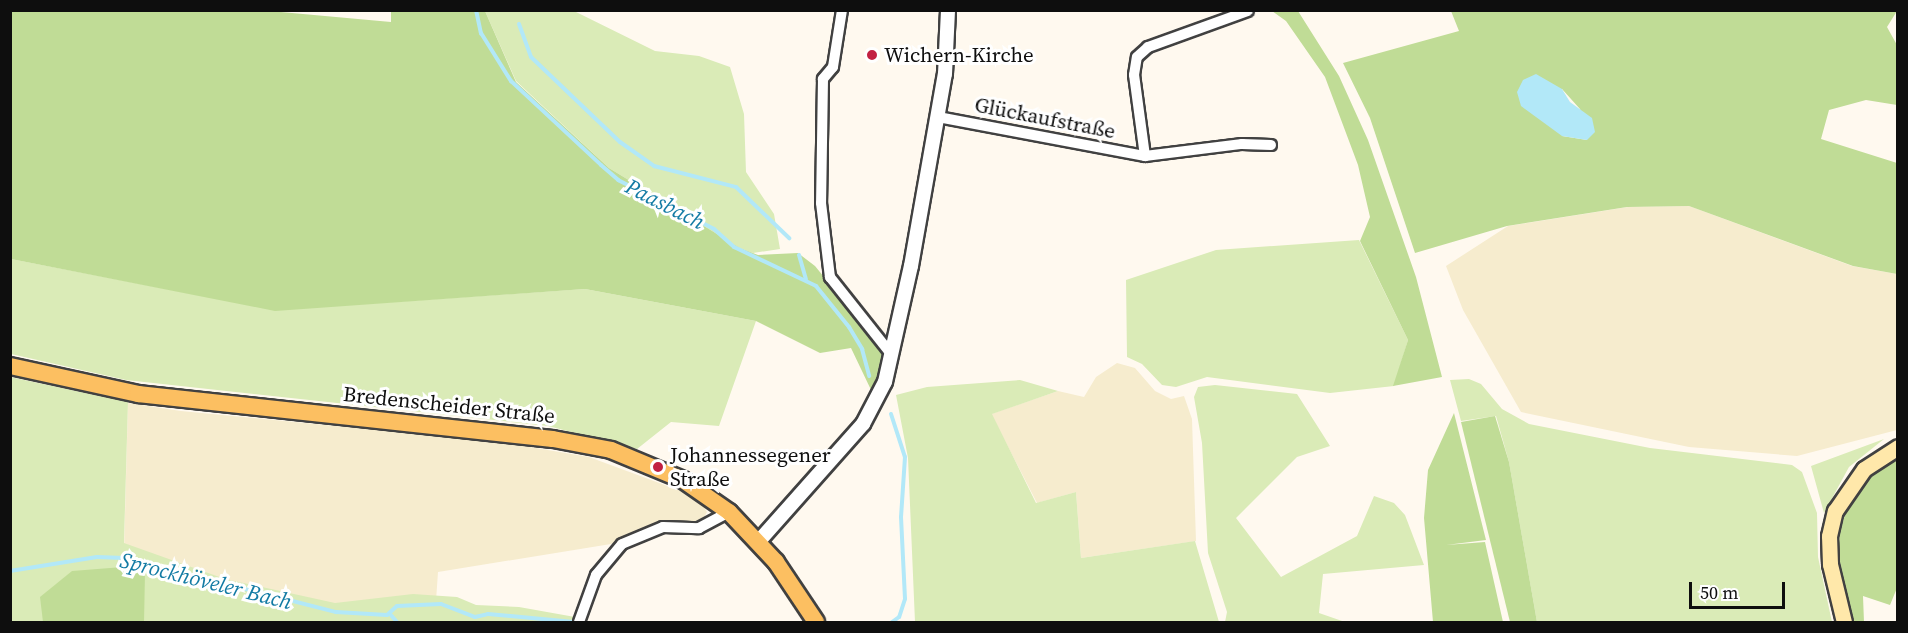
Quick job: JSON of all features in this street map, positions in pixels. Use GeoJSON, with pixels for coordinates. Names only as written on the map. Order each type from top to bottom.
{"type":"FeatureCollection","features":[{"type":"Feature","properties":{"kind":"main road","name":"Bredenscheider Straße"},"geometry":{"type":"LineString","coordinates":[[10,366],[149,395],[581,443],[658,467],[729,512],[759,541],[816,622]]}},
{"type":"Feature","properties":{"kind":"main road"},"geometry":{"type":"LineString","coordinates":[[1844,622],[1830,564],[1829,536],[1835,510],[1864,469],[1898,447]]}},
{"type":"Feature","properties":{"kind":"street"},"geometry":{"type":"LineString","coordinates":[[842,10],[833,67],[823,79],[821,202],[830,277],[891,354]]}},
{"type":"Feature","properties":{"kind":"street"},"geometry":{"type":"LineString","coordinates":[[759,541],[863,424],[885,382],[949,55],[948,10]]}},
{"type":"Feature","properties":{"kind":"street","name":"Glückaufstraße"},"geometry":{"type":"LineString","coordinates":[[1145,156],[1134,75],[1137,57],[1148,47],[1248,11]]}},
{"type":"Feature","properties":{"kind":"street","name":"Glückaufstraße"},"geometry":{"type":"LineString","coordinates":[[938,117],[1145,156],[1242,144],[1271,145]]}},
{"type":"Feature","properties":{"kind":"street"},"geometry":{"type":"LineString","coordinates":[[580,618],[596,575],[622,544],[663,527],[699,528],[729,512]]}},
{"type":"Feature","properties":{"kind":"shaded area"},"geometry":{"type":"Polygon","coordinates":[[[1689,206],[1852,266],[1897,274],[1897,430],[1797,456],[1689,447],[1521,412],[1463,310],[1446,266],[1508,226],[1628,207],[1689,206]]]}},
{"type":"Feature","properties":{"kind":"shaded area"},"geometry":{"type":"Polygon","coordinates":[[[1117,363],[1135,368],[1155,391],[1171,399],[1184,396],[1192,419],[1196,541],[1081,558],[1076,492],[1037,503],[991,414],[1058,391],[1084,397],[1096,377],[1117,363]]]}},
{"type":"Feature","properties":{"kind":"shaded area"},"geometry":{"type":"Polygon","coordinates":[[[128,403],[181,411],[500,442],[589,457],[681,491],[702,504],[707,512],[702,521],[660,523],[611,544],[438,572],[436,601],[294,604],[124,552],[128,403]]]}},
{"type":"Feature","properties":{"kind":"green space"},"geometry":{"type":"Polygon","coordinates":[[[259,10],[391,22],[391,11],[485,11],[516,82],[609,168],[740,248],[758,255],[798,253],[815,266],[885,352],[881,387],[872,392],[851,348],[820,353],[756,321],[585,289],[275,311],[11,259],[10,11],[259,10]]]}},
{"type":"Feature","properties":{"kind":"green space"},"geometry":{"type":"Polygon","coordinates":[[[485,11],[574,11],[655,51],[699,56],[730,67],[744,114],[746,172],[774,214],[780,249],[753,253],[740,248],[609,168],[516,81],[485,11]]]}},
{"type":"Feature","properties":{"kind":"green space"},"geometry":{"type":"Polygon","coordinates":[[[1272,11],[1298,11],[1339,76],[1368,140],[1416,277],[1442,377],[1393,386],[1408,340],[1360,241],[1370,217],[1358,165],[1325,77],[1286,21],[1272,11]]]}},
{"type":"Feature","properties":{"kind":"green space"},"geometry":{"type":"Polygon","coordinates":[[[1451,11],[1897,11],[1887,27],[1897,45],[1897,105],[1866,100],[1829,110],[1821,139],[1897,163],[1897,274],[1853,266],[1689,206],[1627,207],[1507,226],[1415,253],[1370,118],[1343,63],[1459,31],[1451,11]],[[1562,89],[1562,136],[1587,140],[1580,109],[1562,89]]]}},
{"type":"Feature","properties":{"kind":"green space"},"geometry":{"type":"Polygon","coordinates":[[[1359,240],[1408,340],[1394,386],[1330,393],[1207,377],[1176,387],[1162,385],[1142,364],[1127,357],[1126,280],[1216,250],[1359,240]]]}},
{"type":"Feature","properties":{"kind":"green space"},"geometry":{"type":"Polygon","coordinates":[[[11,259],[275,310],[585,289],[756,321],[719,426],[671,422],[637,449],[548,426],[126,380],[11,354],[11,259]]]}},
{"type":"Feature","properties":{"kind":"green space"},"geometry":{"type":"Polygon","coordinates":[[[10,377],[128,402],[124,543],[225,579],[335,603],[413,594],[457,597],[476,605],[519,607],[575,617],[572,622],[11,622],[10,377]]]}},
{"type":"Feature","properties":{"kind":"green space"},"geometry":{"type":"Polygon","coordinates":[[[1469,379],[1481,384],[1502,409],[1529,424],[1650,448],[1792,465],[1802,472],[1817,513],[1818,557],[1832,622],[1537,622],[1509,462],[1496,416],[1461,421],[1450,380],[1469,379]]]}},
{"type":"Feature","properties":{"kind":"green space"},"geometry":{"type":"Polygon","coordinates":[[[1020,380],[1058,391],[992,414],[1036,503],[1076,492],[1081,558],[1195,541],[1219,622],[915,622],[908,458],[896,395],[927,387],[1020,380]]]}},
{"type":"Feature","properties":{"kind":"green space"},"geometry":{"type":"Polygon","coordinates":[[[1215,385],[1297,394],[1330,446],[1297,457],[1236,518],[1281,577],[1357,536],[1374,496],[1394,503],[1405,515],[1424,565],[1323,574],[1319,613],[1345,622],[1225,622],[1227,612],[1208,553],[1202,443],[1194,397],[1198,387],[1215,385]]]}},
{"type":"Feature","properties":{"kind":"green space"},"geometry":{"type":"Polygon","coordinates":[[[1454,413],[1486,540],[1446,545],[1485,542],[1503,622],[1433,622],[1424,518],[1428,470],[1454,413]]]}},
{"type":"Feature","properties":{"kind":"green space"},"geometry":{"type":"Polygon","coordinates":[[[1495,416],[1509,462],[1537,622],[1510,622],[1461,422],[1495,416]]]}},
{"type":"Feature","properties":{"kind":"green space"},"geometry":{"type":"Polygon","coordinates":[[[1884,439],[1849,467],[1824,513],[1811,466],[1884,439]]]}},
{"type":"Feature","properties":{"kind":"green space"},"geometry":{"type":"Polygon","coordinates":[[[1897,457],[1897,588],[1890,605],[1863,596],[1864,622],[1853,622],[1838,554],[1840,532],[1847,507],[1862,484],[1897,457]]]}},
{"type":"Feature","properties":{"kind":"green space"},"geometry":{"type":"Polygon","coordinates":[[[123,567],[145,573],[144,622],[43,622],[40,597],[72,571],[123,567]]]}},
{"type":"Feature","properties":{"kind":"water"},"geometry":{"type":"Polygon","coordinates":[[[1536,74],[1562,89],[1570,102],[1592,118],[1595,132],[1587,140],[1562,136],[1521,106],[1517,92],[1523,80],[1536,74]]]}},
{"type":"Feature","properties":{"kind":"waterway","name":"Paasbach"},"geometry":{"type":"LineString","coordinates":[[476,10],[481,33],[511,81],[618,180],[714,229],[734,247],[816,286],[849,327],[862,349],[869,376]]}},
{"type":"Feature","properties":{"kind":"waterway"},"geometry":{"type":"LineString","coordinates":[[519,24],[531,57],[620,142],[654,166],[736,187],[789,238]]}},
{"type":"Feature","properties":{"kind":"waterway"},"geometry":{"type":"LineString","coordinates":[[799,255],[806,279]]}},
{"type":"Feature","properties":{"kind":"waterway","name":"Paasbach"},"geometry":{"type":"LineString","coordinates":[[891,414],[905,457],[901,517],[905,599],[899,617],[892,622]]}},
{"type":"Feature","properties":{"kind":"waterway","name":"Sprockhöveler Bach"},"geometry":{"type":"LineString","coordinates":[[10,571],[97,557],[124,558],[336,612],[387,615],[397,606],[441,604],[475,617],[488,614],[574,622]]}},
{"type":"Feature","properties":{"kind":"waterway"},"geometry":{"type":"LineString","coordinates":[[390,614],[397,622]]}},
{"type":"Feature","properties":{"kind":"place","name":"Wichern-Kirche"},"geometry":{"type":"Point","coordinates":[872,55]}},
{"type":"Feature","properties":{"kind":"place","name":"Johannessegener Straße"},"geometry":{"type":"Point","coordinates":[658,467]}}]}
